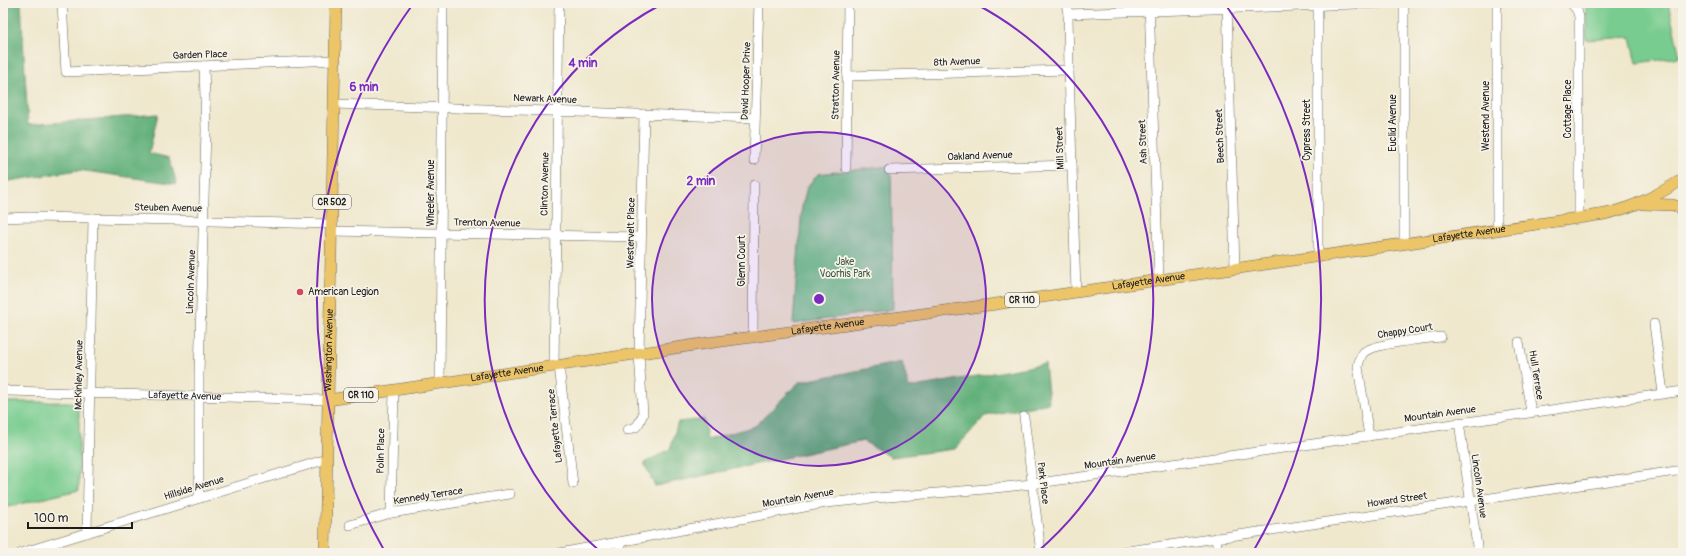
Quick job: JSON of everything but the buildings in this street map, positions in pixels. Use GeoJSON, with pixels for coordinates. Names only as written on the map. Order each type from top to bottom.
{"type":"FeatureCollection","features":[{"type":"Feature","properties":{"kind":"main road","name":"Washington Avenue"},"geometry":{"type":"LineString","coordinates":[[325,553],[336,3]]}},
{"type":"Feature","properties":{"kind":"main road"},"geometry":{"type":"LineString","coordinates":[[1644,202],[1683,179]]}},
{"type":"Feature","properties":{"kind":"main road","name":"Lafayette Avenue"},"geometry":{"type":"LineString","coordinates":[[328,400],[752,337],[1076,292],[1606,214],[1644,202]]}},
{"type":"Feature","properties":{"kind":"main road","name":"CR 110"},"geometry":{"type":"LineString","coordinates":[[1644,202],[1673,205],[1683,209]]}},
{"type":"Feature","properties":{"kind":"street","name":"Garden Place"},"geometry":{"type":"LineString","coordinates":[[62,3],[66,72],[335,60]]}},
{"type":"Feature","properties":{"kind":"street","name":"Wheeler Avenue"},"geometry":{"type":"LineString","coordinates":[[440,383],[443,3]]}},
{"type":"Feature","properties":{"kind":"street","name":"Clinton Avenue"},"geometry":{"type":"LineString","coordinates":[[557,366],[556,236],[559,3]]}},
{"type":"Feature","properties":{"kind":"street","name":"David Hooper Drive"},"geometry":{"type":"LineString","coordinates":[[754,160],[759,3]]}},
{"type":"Feature","properties":{"kind":"street","name":"Stratton Avenue"},"geometry":{"type":"LineString","coordinates":[[846,168],[848,3]]}},
{"type":"Feature","properties":{"kind":"street","name":"Mill Street"},"geometry":{"type":"LineString","coordinates":[[1066,3],[1068,14],[1068,70],[1076,292]]}},
{"type":"Feature","properties":{"kind":"street"},"geometry":{"type":"LineString","coordinates":[[1068,14],[1149,7],[1384,3]]}},
{"type":"Feature","properties":{"kind":"street","name":"Euclid Avenue"},"geometry":{"type":"LineString","coordinates":[[1404,3],[1404,243]]}},
{"type":"Feature","properties":{"kind":"street","name":"Westend Avenue"},"geometry":{"type":"LineString","coordinates":[[1497,3],[1497,230]]}},
{"type":"Feature","properties":{"kind":"street","name":"Cottage Place"},"geometry":{"type":"LineString","coordinates":[[1571,3],[1577,10],[1579,17],[1579,218]]}},
{"type":"Feature","properties":{"kind":"street"},"geometry":{"type":"LineString","coordinates":[[1681,3],[1683,11]]}},
{"type":"Feature","properties":{"kind":"street","name":"Cypress Street"},"geometry":{"type":"LineString","coordinates":[[1318,4],[1318,256]]}},
{"type":"Feature","properties":{"kind":"street","name":"Beech Street"},"geometry":{"type":"LineString","coordinates":[[1227,6],[1235,268]]}},
{"type":"Feature","properties":{"kind":"street","name":"Ash Street"},"geometry":{"type":"LineString","coordinates":[[1149,7],[1159,280]]}},
{"type":"Feature","properties":{"kind":"street","name":"Lincoln Avenue"},"geometry":{"type":"LineString","coordinates":[[199,498],[199,396],[206,130],[204,66]]}},
{"type":"Feature","properties":{"kind":"street","name":"8th Avenue"},"geometry":{"type":"LineString","coordinates":[[847,76],[1068,70]]}},
{"type":"Feature","properties":{"kind":"street","name":"Newark Avenue"},"geometry":{"type":"LineString","coordinates":[[334,104],[755,118]]}},
{"type":"Feature","properties":{"kind":"street","name":"Westervelt Place"},"geometry":{"type":"LineString","coordinates":[[627,430],[636,427],[643,414],[639,354],[644,114]]}},
{"type":"Feature","properties":{"kind":"street","name":"Oakland Avenue"},"geometry":{"type":"LineString","coordinates":[[889,170],[1072,165]]}},
{"type":"Feature","properties":{"kind":"street","name":"Glenn Court"},"geometry":{"type":"LineString","coordinates":[[752,337],[754,186]]}},
{"type":"Feature","properties":{"kind":"street","name":"Steuben Avenue"},"geometry":{"type":"LineString","coordinates":[[3,218],[29,217],[204,220],[332,228]]}},
{"type":"Feature","properties":{"kind":"street","name":"McKinley Avenue"},"geometry":{"type":"LineString","coordinates":[[87,533],[93,218]]}},
{"type":"Feature","properties":{"kind":"street","name":"Trenton Avenue"},"geometry":{"type":"LineString","coordinates":[[332,228],[442,233],[641,237]]}},
{"type":"Feature","properties":{"kind":"street"},"geometry":{"type":"LineString","coordinates":[[1654,324],[1663,393]]}},
{"type":"Feature","properties":{"kind":"street","name":"Chappy Court"},"geometry":{"type":"LineString","coordinates":[[1369,436],[1358,366],[1359,359],[1363,353],[1378,347],[1441,337]]}},
{"type":"Feature","properties":{"kind":"street","name":"Hull Terrace"},"geometry":{"type":"LineString","coordinates":[[1519,342],[1531,412]]}},
{"type":"Feature","properties":{"kind":"street","name":"Lafayette Terrace"},"geometry":{"type":"LineString","coordinates":[[557,366],[572,484]]}},
{"type":"Feature","properties":{"kind":"street","name":"Lafayette Avenue"},"geometry":{"type":"LineString","coordinates":[[3,389],[8,391],[328,400]]}},
{"type":"Feature","properties":{"kind":"street","name":"Polin Place"},"geometry":{"type":"LineString","coordinates":[[391,513],[394,390]]}},
{"type":"Feature","properties":{"kind":"street","name":"Mountain Avenue"},"geometry":{"type":"LineString","coordinates":[[560,553],[851,500],[952,493],[1032,484],[1683,391]]}},
{"type":"Feature","properties":{"kind":"street","name":"Park Place"},"geometry":{"type":"LineString","coordinates":[[1024,416],[1041,553]]}},
{"type":"Feature","properties":{"kind":"street","name":"Lincoln Avenue"},"geometry":{"type":"LineString","coordinates":[[1459,422],[1478,553]]}},
{"type":"Feature","properties":{"kind":"street","name":"Hillside Avenue"},"geometry":{"type":"LineString","coordinates":[[22,553],[326,459]]}},
{"type":"Feature","properties":{"kind":"street","name":"Howard Street"},"geometry":{"type":"LineString","coordinates":[[1114,553],[1683,470]]}},
{"type":"Feature","properties":{"kind":"street","name":"Kennedy Terrace"},"geometry":{"type":"LineString","coordinates":[[350,525],[391,513],[510,494]]}},
{"type":"Feature","properties":{"kind":"street"},"geometry":{"type":"LineString","coordinates":[[1216,538],[1218,553]]}},
{"type":"Feature","properties":{"kind":"street"},"geometry":{"type":"LineString","coordinates":[[620,542],[621,553]]}},
{"type":"Feature","properties":{"kind":"street"},"geometry":{"type":"LineString","coordinates":[[1679,553],[1683,552]]}},
{"type":"Feature","properties":{"kind":"green space"},"geometry":{"type":"Polygon","coordinates":[[[3,3],[21,3],[28,125],[158,114],[149,153],[169,158],[177,184],[78,170],[3,182],[3,3]]]}},
{"type":"Feature","properties":{"kind":"green space"},"geometry":{"type":"Polygon","coordinates":[[[1586,3],[1668,3],[1680,57],[1637,63],[1631,37],[1586,40],[1586,3]]]}},
{"type":"Feature","properties":{"kind":"green space","name":"Jake Voorhis Park"},"geometry":{"type":"Polygon","coordinates":[[[891,166],[893,309],[793,324],[802,207],[807,187],[818,174],[891,166]]]}},
{"type":"Feature","properties":{"kind":"green space"},"geometry":{"type":"Polygon","coordinates":[[[902,362],[909,388],[1045,364],[1049,403],[985,416],[955,449],[891,457],[863,441],[655,486],[644,463],[670,449],[678,422],[704,419],[707,440],[755,426],[799,382],[902,362]]]}},
{"type":"Feature","properties":{"kind":"green space"},"geometry":{"type":"Polygon","coordinates":[[[3,402],[79,402],[79,490],[3,508],[3,402]]]}},
{"type":"Feature","properties":{"kind":"place","name":"American Legion"},"geometry":{"type":"Point","coordinates":[300,292]}}]}
